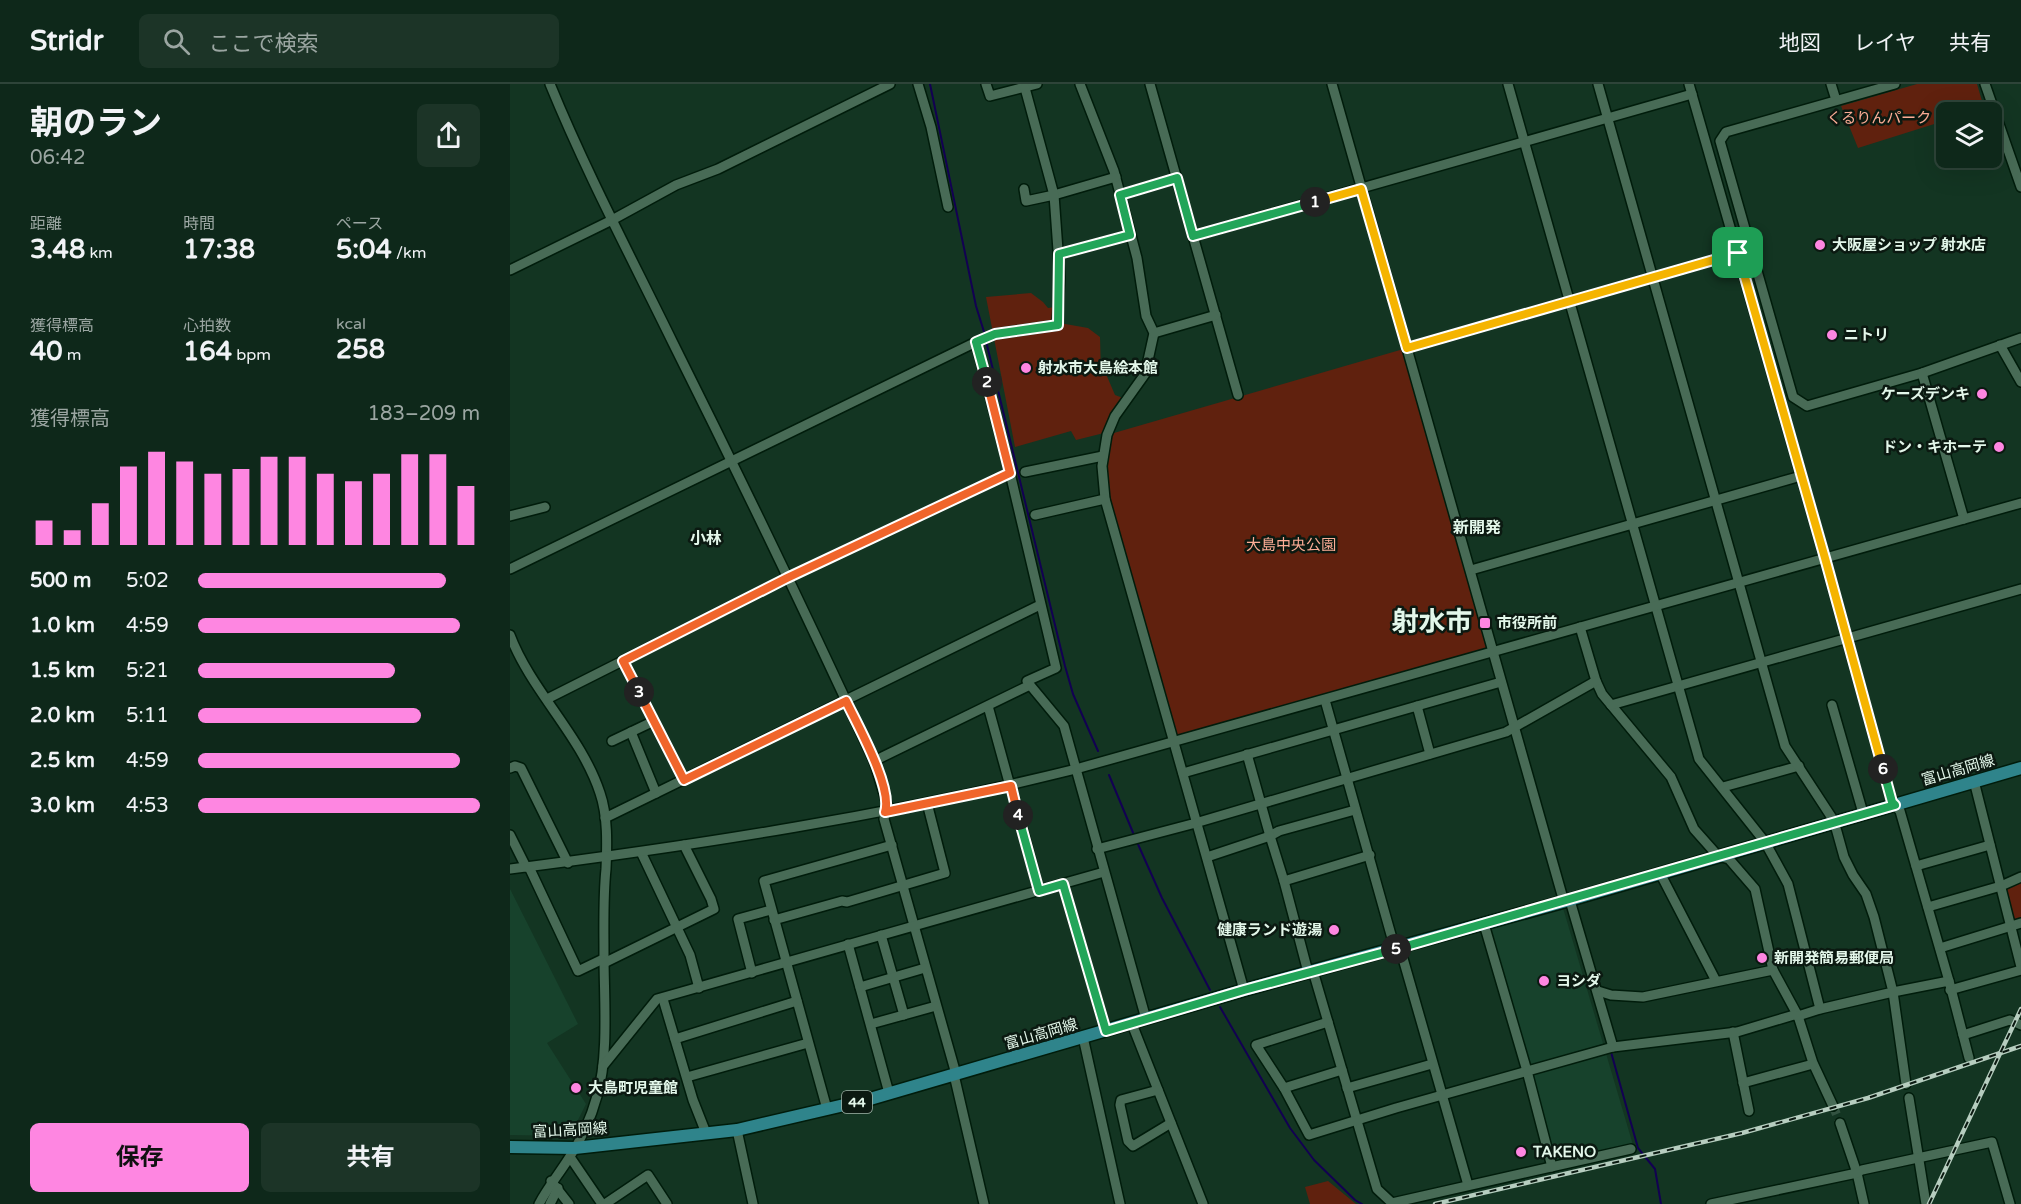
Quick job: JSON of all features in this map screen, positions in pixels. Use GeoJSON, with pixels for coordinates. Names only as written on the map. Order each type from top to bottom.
{"type":"FeatureCollection","features":[{"type":"Feature","properties":{"kind":"main road","name":"富山高岡線"},"geometry":{"type":"LineString","coordinates":[[510,1147],[573,1152],[737,1130],[826,1109],[1566,901],[2021,768]]}},
{"type":"Feature","properties":{"kind":"street"},"geometry":{"type":"LineString","coordinates":[[550,84],[568,128],[612,220],[731,461],[874,761],[887,804],[884,819],[956,1074],[955,1079],[984,1204]]}},
{"type":"Feature","properties":{"kind":"street"},"geometry":{"type":"LineString","coordinates":[[510,270],[612,220],[676,185],[718,169],[890,84]]}},
{"type":"Feature","properties":{"kind":"street"},"geometry":{"type":"LineString","coordinates":[[918,84],[931,127],[948,207]]}},
{"type":"Feature","properties":{"kind":"street"},"geometry":{"type":"LineString","coordinates":[[986,84],[990,96],[1037,84]]}},
{"type":"Feature","properties":{"kind":"street"},"geometry":{"type":"LineString","coordinates":[[1080,84],[1116,177],[1137,258],[1146,316],[1154,333],[1145,374],[1115,416],[1107,435],[1103,456],[1104,499],[1244,990]]}},
{"type":"Feature","properties":{"kind":"street"},"geometry":{"type":"LineString","coordinates":[[1149,84],[1238,395]]}},
{"type":"Feature","properties":{"kind":"street"},"geometry":{"type":"LineString","coordinates":[[1332,84],[1562,895],[1571,904],[1613,1047]]}},
{"type":"Feature","properties":{"kind":"street"},"geometry":{"type":"LineString","coordinates":[[1508,84],[1699,759],[1765,842],[1788,885],[1820,1009]]}},
{"type":"Feature","properties":{"kind":"street"},"geometry":{"type":"LineString","coordinates":[[1598,84],[1785,746],[1834,821],[1844,857],[1866,894],[1874,917],[1893,992],[1906,1084]]}},
{"type":"Feature","properties":{"kind":"street"},"geometry":{"type":"LineString","coordinates":[[1689,84],[1825,558],[1892,802],[1900,811],[1969,1058]]}},
{"type":"Feature","properties":{"kind":"street"},"geometry":{"type":"LineString","coordinates":[[1831,84],[1836,100]]}},
{"type":"Feature","properties":{"kind":"street"},"geometry":{"type":"LineString","coordinates":[[1895,84],[1726,132],[1720,141],[1793,397],[1807,406],[1922,373],[2021,338]]}},
{"type":"Feature","properties":{"kind":"street"},"geometry":{"type":"LineString","coordinates":[[1985,84],[2021,187]]}},
{"type":"Feature","properties":{"kind":"street"},"geometry":{"type":"LineString","coordinates":[[510,569],[976,342],[995,334],[1058,325],[1059,254],[1054,195],[1025,88]]}},
{"type":"Feature","properties":{"kind":"street"},"geometry":{"type":"LineString","coordinates":[[1193,236],[1692,94]]}},
{"type":"Feature","properties":{"kind":"street"},"geometry":{"type":"LineString","coordinates":[[1024,189],[1026,201],[1116,177]]}},
{"type":"Feature","properties":{"kind":"street"},"geometry":{"type":"LineString","coordinates":[[1120,195],[1177,178]]}},
{"type":"Feature","properties":{"kind":"street"},"geometry":{"type":"LineString","coordinates":[[1059,254],[1130,235]]}},
{"type":"Feature","properties":{"kind":"street"},"geometry":{"type":"LineString","coordinates":[[1407,348],[1738,253]]}},
{"type":"Feature","properties":{"kind":"street"},"geometry":{"type":"LineString","coordinates":[[1154,333],[1216,315]]}},
{"type":"Feature","properties":{"kind":"street"},"geometry":{"type":"LineString","coordinates":[[976,342],[1056,668],[1027,681]]}},
{"type":"Feature","properties":{"kind":"street"},"geometry":{"type":"LineString","coordinates":[[2000,345],[2021,382]]}},
{"type":"Feature","properties":{"kind":"street"},"geometry":{"type":"LineString","coordinates":[[1922,373],[1964,519]]}},
{"type":"Feature","properties":{"kind":"street"},"geometry":{"type":"LineString","coordinates":[[1025,472],[1103,456]]}},
{"type":"Feature","properties":{"kind":"street"},"geometry":{"type":"LineString","coordinates":[[547,699],[787,578],[1010,473]]}},
{"type":"Feature","properties":{"kind":"street"},"geometry":{"type":"LineString","coordinates":[[1471,570],[1801,476]]}},
{"type":"Feature","properties":{"kind":"street"},"geometry":{"type":"LineString","coordinates":[[1035,515],[1104,499]]}},
{"type":"Feature","properties":{"kind":"street"},"geometry":{"type":"LineString","coordinates":[[510,869],[607,858],[885,812],[1076,770],[2021,502]]}},
{"type":"Feature","properties":{"kind":"street"},"geometry":{"type":"LineString","coordinates":[[510,516],[545,507]]}},
{"type":"Feature","properties":{"kind":"street"},"geometry":{"type":"LineString","coordinates":[[1611,705],[1846,637],[1989,600],[2021,589]]}},
{"type":"Feature","properties":{"kind":"street"},"geometry":{"type":"LineString","coordinates":[[605,818],[1040,605]]}},
{"type":"Feature","properties":{"kind":"street"},"geometry":{"type":"LineString","coordinates":[[1580,627],[1602,694],[1671,777],[1694,829],[1718,856],[1729,859],[1755,889],[1773,970],[1798,1016],[1814,1064],[1833,1106]]}},
{"type":"Feature","properties":{"kind":"street"},"geometry":{"type":"LineString","coordinates":[[510,635],[518,655],[590,772],[600,793],[605,818],[607,858],[603,1066],[598,1095],[589,1120],[555,1185],[539,1204]]}},
{"type":"Feature","properties":{"kind":"street"},"geometry":{"type":"LineString","coordinates":[[623,661],[684,780]]}},
{"type":"Feature","properties":{"kind":"street"},"geometry":{"type":"LineString","coordinates":[[1097,849],[1506,732],[1596,681]]}},
{"type":"Feature","properties":{"kind":"street"},"geometry":{"type":"LineString","coordinates":[[1183,773],[1501,682]]}},
{"type":"Feature","properties":{"kind":"street"},"geometry":{"type":"LineString","coordinates":[[874,761],[1030,685],[1064,726],[1146,1019]]}},
{"type":"Feature","properties":{"kind":"street"},"geometry":{"type":"LineString","coordinates":[[1325,700],[1355,810],[1443,1095],[1468,1185]]}},
{"type":"Feature","properties":{"kind":"street"},"geometry":{"type":"LineString","coordinates":[[1832,705],[1863,813]]}},
{"type":"Feature","properties":{"kind":"street"},"geometry":{"type":"LineString","coordinates":[[988,706],[1039,891]]}},
{"type":"Feature","properties":{"kind":"street"},"geometry":{"type":"LineString","coordinates":[[1417,706],[1430,754]]}},
{"type":"Feature","properties":{"kind":"street"},"geometry":{"type":"LineString","coordinates":[[612,741],[654,721]]}},
{"type":"Feature","properties":{"kind":"street"},"geometry":{"type":"LineString","coordinates":[[631,732],[656,793]]}},
{"type":"Feature","properties":{"kind":"street"},"geometry":{"type":"LineString","coordinates":[[1247,754],[1310,972],[1328,1022],[1377,1189],[1392,1203],[1631,1149]]}},
{"type":"Feature","properties":{"kind":"street"},"geometry":{"type":"LineString","coordinates":[[510,768],[515,766],[521,768],[568,863]]}},
{"type":"Feature","properties":{"kind":"street"},"geometry":{"type":"LineString","coordinates":[[1723,788],[1799,766]]}},
{"type":"Feature","properties":{"kind":"street"},"geometry":{"type":"LineString","coordinates":[[1328,1022],[1256,1045],[1284,1088],[1309,1135],[1613,1047],[1733,1032],[1893,992],[1950,986],[2021,969],[1974,781]]}},
{"type":"Feature","properties":{"kind":"street"},"geometry":{"type":"LineString","coordinates":[[774,920],[842,901],[847,902],[945,873],[927,803]]}},
{"type":"Feature","properties":{"kind":"street"},"geometry":{"type":"LineString","coordinates":[[1207,857],[1279,831],[1355,810]]}},
{"type":"Feature","properties":{"kind":"street"},"geometry":{"type":"LineString","coordinates":[[510,835],[578,971],[714,909],[684,845]]}},
{"type":"Feature","properties":{"kind":"street"},"geometry":{"type":"LineString","coordinates":[[826,1109],[764,881],[892,845]]}},
{"type":"Feature","properties":{"kind":"street"},"geometry":{"type":"LineString","coordinates":[[1916,866],[1990,845]]}},
{"type":"Feature","properties":{"kind":"street"},"geometry":{"type":"LineString","coordinates":[[641,852],[690,955],[699,987]]}},
{"type":"Feature","properties":{"kind":"street"},"geometry":{"type":"LineString","coordinates":[[1284,882],[1370,855]]}},
{"type":"Feature","properties":{"kind":"street"},"geometry":{"type":"LineString","coordinates":[[603,1066],[657,999],[1104,872]]}},
{"type":"Feature","properties":{"kind":"street"},"geometry":{"type":"LineString","coordinates":[[1660,873],[1716,981]]}},
{"type":"Feature","properties":{"kind":"street"},"geometry":{"type":"LineString","coordinates":[[1928,907],[2001,886],[2021,876]]}},
{"type":"Feature","properties":{"kind":"street"},"geometry":{"type":"LineString","coordinates":[[1063,884],[1106,1031]]}},
{"type":"Feature","properties":{"kind":"street"},"geometry":{"type":"LineString","coordinates":[[752,973],[738,919],[771,910]]}},
{"type":"Feature","properties":{"kind":"street"},"geometry":{"type":"LineString","coordinates":[[1940,948],[2011,928],[2021,923]]}},
{"type":"Feature","properties":{"kind":"street"},"geometry":{"type":"LineString","coordinates":[[1484,924],[1552,1167]]}},
{"type":"Feature","properties":{"kind":"street"},"geometry":{"type":"LineString","coordinates":[[881,935],[904,1015]]}},
{"type":"Feature","properties":{"kind":"street"},"geometry":{"type":"LineString","coordinates":[[848,944],[889,1093]]}},
{"type":"Feature","properties":{"kind":"street"},"geometry":{"type":"LineString","coordinates":[[861,987],[925,968]]}},
{"type":"Feature","properties":{"kind":"street"},"geometry":{"type":"LineString","coordinates":[[1598,991],[1611,995],[1643,997],[1773,970]]}},
{"type":"Feature","properties":{"kind":"street"},"geometry":{"type":"LineString","coordinates":[[663,999],[706,1133]]}},
{"type":"Feature","properties":{"kind":"street"},"geometry":{"type":"LineString","coordinates":[[675,1038],[797,1001]]}},
{"type":"Feature","properties":{"kind":"street"},"geometry":{"type":"LineString","coordinates":[[871,1024],[936,1006]]}},
{"type":"Feature","properties":{"kind":"street"},"geometry":{"type":"LineString","coordinates":[[1963,1035],[2010,1020],[2021,1025]]}},
{"type":"Feature","properties":{"kind":"street"},"geometry":{"type":"LineString","coordinates":[[1132,1023],[1203,1204]]}},
{"type":"Feature","properties":{"kind":"street"},"geometry":{"type":"LineString","coordinates":[[1733,1032],[1749,1112]]}},
{"type":"Feature","properties":{"kind":"street"},"geometry":{"type":"LineString","coordinates":[[1083,1037],[1119,1204]]}},
{"type":"Feature","properties":{"kind":"street"},"geometry":{"type":"LineString","coordinates":[[687,1077],[808,1042]]}},
{"type":"Feature","properties":{"kind":"street"},"geometry":{"type":"LineString","coordinates":[[1347,1088],[1432,1064]]}},
{"type":"Feature","properties":{"kind":"street"},"geometry":{"type":"LineString","coordinates":[[1743,1083],[1814,1064]]}},
{"type":"Feature","properties":{"kind":"street"},"geometry":{"type":"LineString","coordinates":[[1284,1088],[1342,1070]]}},
{"type":"Feature","properties":{"kind":"street"},"geometry":{"type":"LineString","coordinates":[[1158,1090],[1122,1100],[1120,1105],[1128,1141],[1133,1146],[1172,1123]]}},
{"type":"Feature","properties":{"kind":"street"},"geometry":{"type":"LineString","coordinates":[[1909,1098],[1926,1204]]}},
{"type":"Feature","properties":{"kind":"street"},"geometry":{"type":"LineString","coordinates":[[1840,1123],[1857,1173],[1864,1204]]}},
{"type":"Feature","properties":{"kind":"street"},"geometry":{"type":"LineString","coordinates":[[737,1130],[753,1204]]}},
{"type":"Feature","properties":{"kind":"street"},"geometry":{"type":"LineString","coordinates":[[1711,1204],[1992,1142],[2010,1204]]}},
{"type":"Feature","properties":{"kind":"street"},"geometry":{"type":"LineString","coordinates":[[573,1152],[604,1204],[648,1175],[667,1204]]}},
{"type":"Feature","properties":{"kind":"street"},"geometry":{"type":"LineString","coordinates":[[550,1204],[555,1185]]}},
{"type":"Feature","properties":{"kind":"street"},"geometry":{"type":"LineString","coordinates":[[555,1185],[569,1204]]}},
{"type":"Feature","properties":{"kind":"shaded area"},"geometry":{"type":"Polygon","coordinates":[[[510,889],[578,1024],[547,1043],[586,1104],[572,1132],[564,1136],[510,1135],[510,889]]]}},
{"type":"Feature","properties":{"kind":"shaded area"},"geometry":{"type":"Polygon","coordinates":[[[1563,908],[1633,1145],[1555,1161],[1488,929],[1563,908]]]}},
{"type":"Feature","properties":{"kind":"green space","name":"くるりんパーク"},"geometry":{"type":"Polygon","coordinates":[[[1917,84],[1977,84],[1982,102],[1936,102],[1936,123],[1858,148],[1841,106],[1917,84]]]}},
{"type":"Feature","properties":{"kind":"green space"},"geometry":{"type":"Polygon","coordinates":[[[1031,293],[1048,308],[1055,307],[1054,322],[1088,328],[1100,337],[1101,373],[1106,374],[1115,395],[1123,398],[1104,433],[1076,440],[1071,431],[1015,447],[986,297],[1031,293]]]}},
{"type":"Feature","properties":{"kind":"green space","name":"大島中央公園"},"geometry":{"type":"Polygon","coordinates":[[[1407,348],[1492,652],[1175,741],[1103,485],[1107,435],[1407,348]]]}},
{"type":"Feature","properties":{"kind":"green space"},"geometry":{"type":"Polygon","coordinates":[[[2021,881],[2021,919],[2015,922],[2012,919],[2005,893],[2006,887],[2021,881]]]}},
{"type":"Feature","properties":{"kind":"green space"},"geometry":{"type":"Polygon","coordinates":[[[1328,1181],[1356,1204],[1310,1204],[1305,1187],[1328,1181]]]}},
{"type":"Feature","properties":{"kind":"waterway"},"geometry":{"type":"LineString","coordinates":[[930,84],[976,306],[985,335]]}},
{"type":"Feature","properties":{"kind":"waterway"},"geometry":{"type":"LineString","coordinates":[[986,341],[1065,666],[1073,694],[1098,751]]}},
{"type":"Feature","properties":{"kind":"waterway"},"geometry":{"type":"LineString","coordinates":[[1109,775],[1134,835]]}},
{"type":"Feature","properties":{"kind":"waterway"},"geometry":{"type":"LineString","coordinates":[[1137,842],[1162,898],[1210,990]]}},
{"type":"Feature","properties":{"kind":"waterway"},"geometry":{"type":"LineString","coordinates":[[1220,1007],[1290,1128],[1314,1160],[1362,1204]]}},
{"type":"Feature","properties":{"kind":"waterway"},"geometry":{"type":"LineString","coordinates":[[1611,1052],[1638,1148],[1655,1169],[1661,1204]]}},
{"type":"Feature","properties":{"kind":"tunnel"},"geometry":{"type":"LineString","coordinates":[[1833,1106],[1840,1123]]}},
{"type":"Feature","properties":{"kind":"railway"},"geometry":{"type":"LineString","coordinates":[[1929,1204],[2021,1009]]}},
{"type":"Feature","properties":{"kind":"railway"},"geometry":{"type":"LineString","coordinates":[[1435,1204],[1742,1133],[1868,1098],[2021,1046]]}},
{"type":"Feature","properties":{"kind":"place","name":"大阪屋ショップ 射水店"},"geometry":{"type":"Point","coordinates":[1820,245]}},
{"type":"Feature","properties":{"kind":"place","name":"ニトリ"},"geometry":{"type":"Point","coordinates":[1832,335]}},
{"type":"Feature","properties":{"kind":"place","name":"射水市大島絵本館"},"geometry":{"type":"Point","coordinates":[1026,368]}},
{"type":"Feature","properties":{"kind":"place","name":"ケーズデンキ"},"geometry":{"type":"Point","coordinates":[1982,394]}},
{"type":"Feature","properties":{"kind":"place","name":"ドン・キホーテ"},"geometry":{"type":"Point","coordinates":[1999,447]}},
{"type":"Feature","properties":{"kind":"place","name":"市役所前"},"geometry":{"type":"Point","coordinates":[1485,623]}},
{"type":"Feature","properties":{"kind":"place","name":"健康ランド遊湯"},"geometry":{"type":"Point","coordinates":[1334,930]}},
{"type":"Feature","properties":{"kind":"place","name":"新開発簡易郵便局"},"geometry":{"type":"Point","coordinates":[1762,958]}},
{"type":"Feature","properties":{"kind":"place","name":"ヨシダ"},"geometry":{"type":"Point","coordinates":[1544,981]}},
{"type":"Feature","properties":{"kind":"place","name":"大島町児童館"},"geometry":{"type":"Point","coordinates":[576,1088]}},
{"type":"Feature","properties":{"kind":"place","name":"TAKENO"},"geometry":{"type":"Point","coordinates":[1521,1152]}},
{"type":"Feature","properties":{"kind":"district","name":"新開発"},"geometry":{"type":"Point","coordinates":[1477,528]}},
{"type":"Feature","properties":{"kind":"district","name":"小林"},"geometry":{"type":"Point","coordinates":[706,539]}},
{"type":"Feature","properties":{"kind":"district","name":"射水市"},"geometry":{"type":"Point","coordinates":[1432,622]}},
{"type":"Feature","properties":{"kind":"route"},"geometry":{"type":"LineString","coordinates":[[1177,178],[1193,236],[1361,189],[1407,348],[1738,253],[1892,802],[1895,805],[1106,1031],[1063,884],[1039,891],[1011,786],[885,812],[887,804],[874,761],[846,701],[684,780],[623,661],[787,578],[1010,473],[976,342],[995,334],[1058,325],[1059,254],[1130,235],[1120,195],[1177,178]]}}]}
